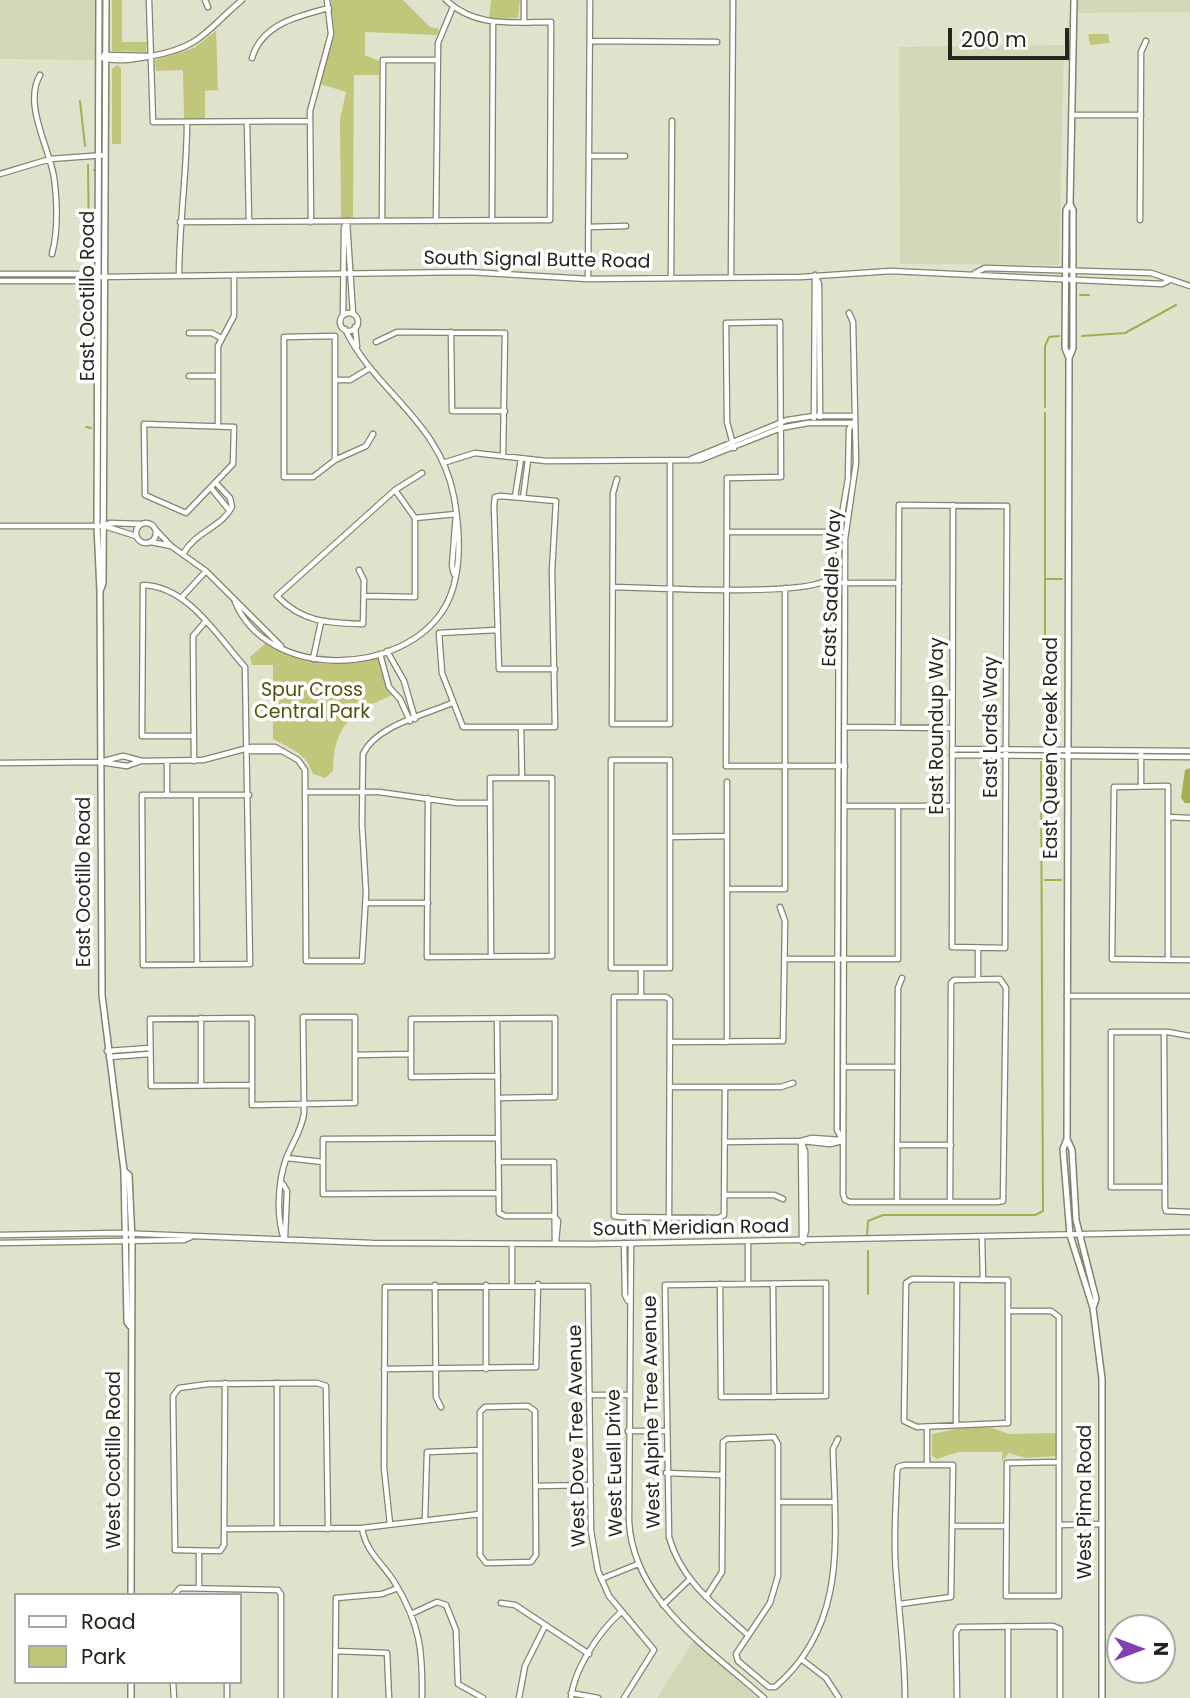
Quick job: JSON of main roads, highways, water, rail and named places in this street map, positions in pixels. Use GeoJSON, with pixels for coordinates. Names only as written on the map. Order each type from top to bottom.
{"type":"FeatureCollection","features":[{"type":"Feature","properties":{"kind":"main road","name":"East Ocotillo Road"},"geometry":{"type":"LineString","coordinates":[[99,0],[102,155],[102,995],[124,1171]]}},
{"type":"Feature","properties":{"kind":"main road","name":"East Ocotillo Road"},"geometry":{"type":"LineString","coordinates":[[102,155],[106,0]]}},
{"type":"Feature","properties":{"kind":"main road","name":"East Queen Creek Road"},"geometry":{"type":"LineString","coordinates":[[1070,1234],[1063,1149],[1067,1139],[1069,358],[1073,348],[1073,210],[1070,204],[1074,0]]}},
{"type":"Feature","properties":{"kind":"main road","name":"East Queen Creek Road"},"geometry":{"type":"LineString","coordinates":[[1069,358],[1065,348],[1065,269],[1066,210],[1070,204]]}},
{"type":"Feature","properties":{"kind":"main road","name":"East Queen Creek Road"},"geometry":{"type":"LineString","coordinates":[[1067,1139],[1072,1150],[1073,1199],[1078,1234]]}},
{"type":"Feature","properties":{"kind":"main road","name":"West Ocotillo Road"},"geometry":{"type":"LineString","coordinates":[[124,1171],[129,1175],[133,1320],[130,1326],[131,1593]]}},
{"type":"Feature","properties":{"kind":"main road","name":"West Pima Road"},"geometry":{"type":"LineString","coordinates":[[1070,1234],[1093,1308],[1102,1379],[1102,1698]]}},
{"type":"Feature","properties":{"kind":"main road","name":"West Pima Road"},"geometry":{"type":"LineString","coordinates":[[1078,1234],[1096,1299],[1093,1308]]}},
{"type":"Feature","properties":{"kind":"waterway"},"geometry":{"type":"LineString","coordinates":[[80,101],[85,146]]}},
{"type":"Feature","properties":{"kind":"waterway"},"geometry":{"type":"LineString","coordinates":[[88,165],[89,246]]}},
{"type":"Feature","properties":{"kind":"waterway"},"geometry":{"type":"LineString","coordinates":[[1080,295],[1089,295]]}},
{"type":"Feature","properties":{"kind":"waterway"},"geometry":{"type":"LineString","coordinates":[[84,297],[94,299]]}},
{"type":"Feature","properties":{"kind":"waterway"},"geometry":{"type":"LineString","coordinates":[[1082,336],[1125,333],[1176,305]]}},
{"type":"Feature","properties":{"kind":"waterway"},"geometry":{"type":"LineString","coordinates":[[1045,407],[1045,346],[1049,337],[1059,336]]}},
{"type":"Feature","properties":{"kind":"waterway"},"geometry":{"type":"LineString","coordinates":[[1042,742],[1045,723],[1045,413]]}},
{"type":"Feature","properties":{"kind":"waterway"},"geometry":{"type":"LineString","coordinates":[[86,427],[91,428]]}},
{"type":"Feature","properties":{"kind":"waterway"},"geometry":{"type":"LineString","coordinates":[[1046,579],[1062,579]]}},
{"type":"Feature","properties":{"kind":"waterway"},"geometry":{"type":"LineString","coordinates":[[867,1236],[868,1221],[883,1215],[1035,1215],[1043,1211],[1041,762]]}},
{"type":"Feature","properties":{"kind":"waterway"},"geometry":{"type":"LineString","coordinates":[[1045,880],[1061,880]]}},
{"type":"Feature","properties":{"kind":"waterway"},"geometry":{"type":"LineString","coordinates":[[868,1251],[868,1294]]}},
{"type":"Feature","properties":{"kind":"park label","name":"Spur Cross Central Park"},"geometry":{"type":"Point","coordinates":[312,702]}}]}
